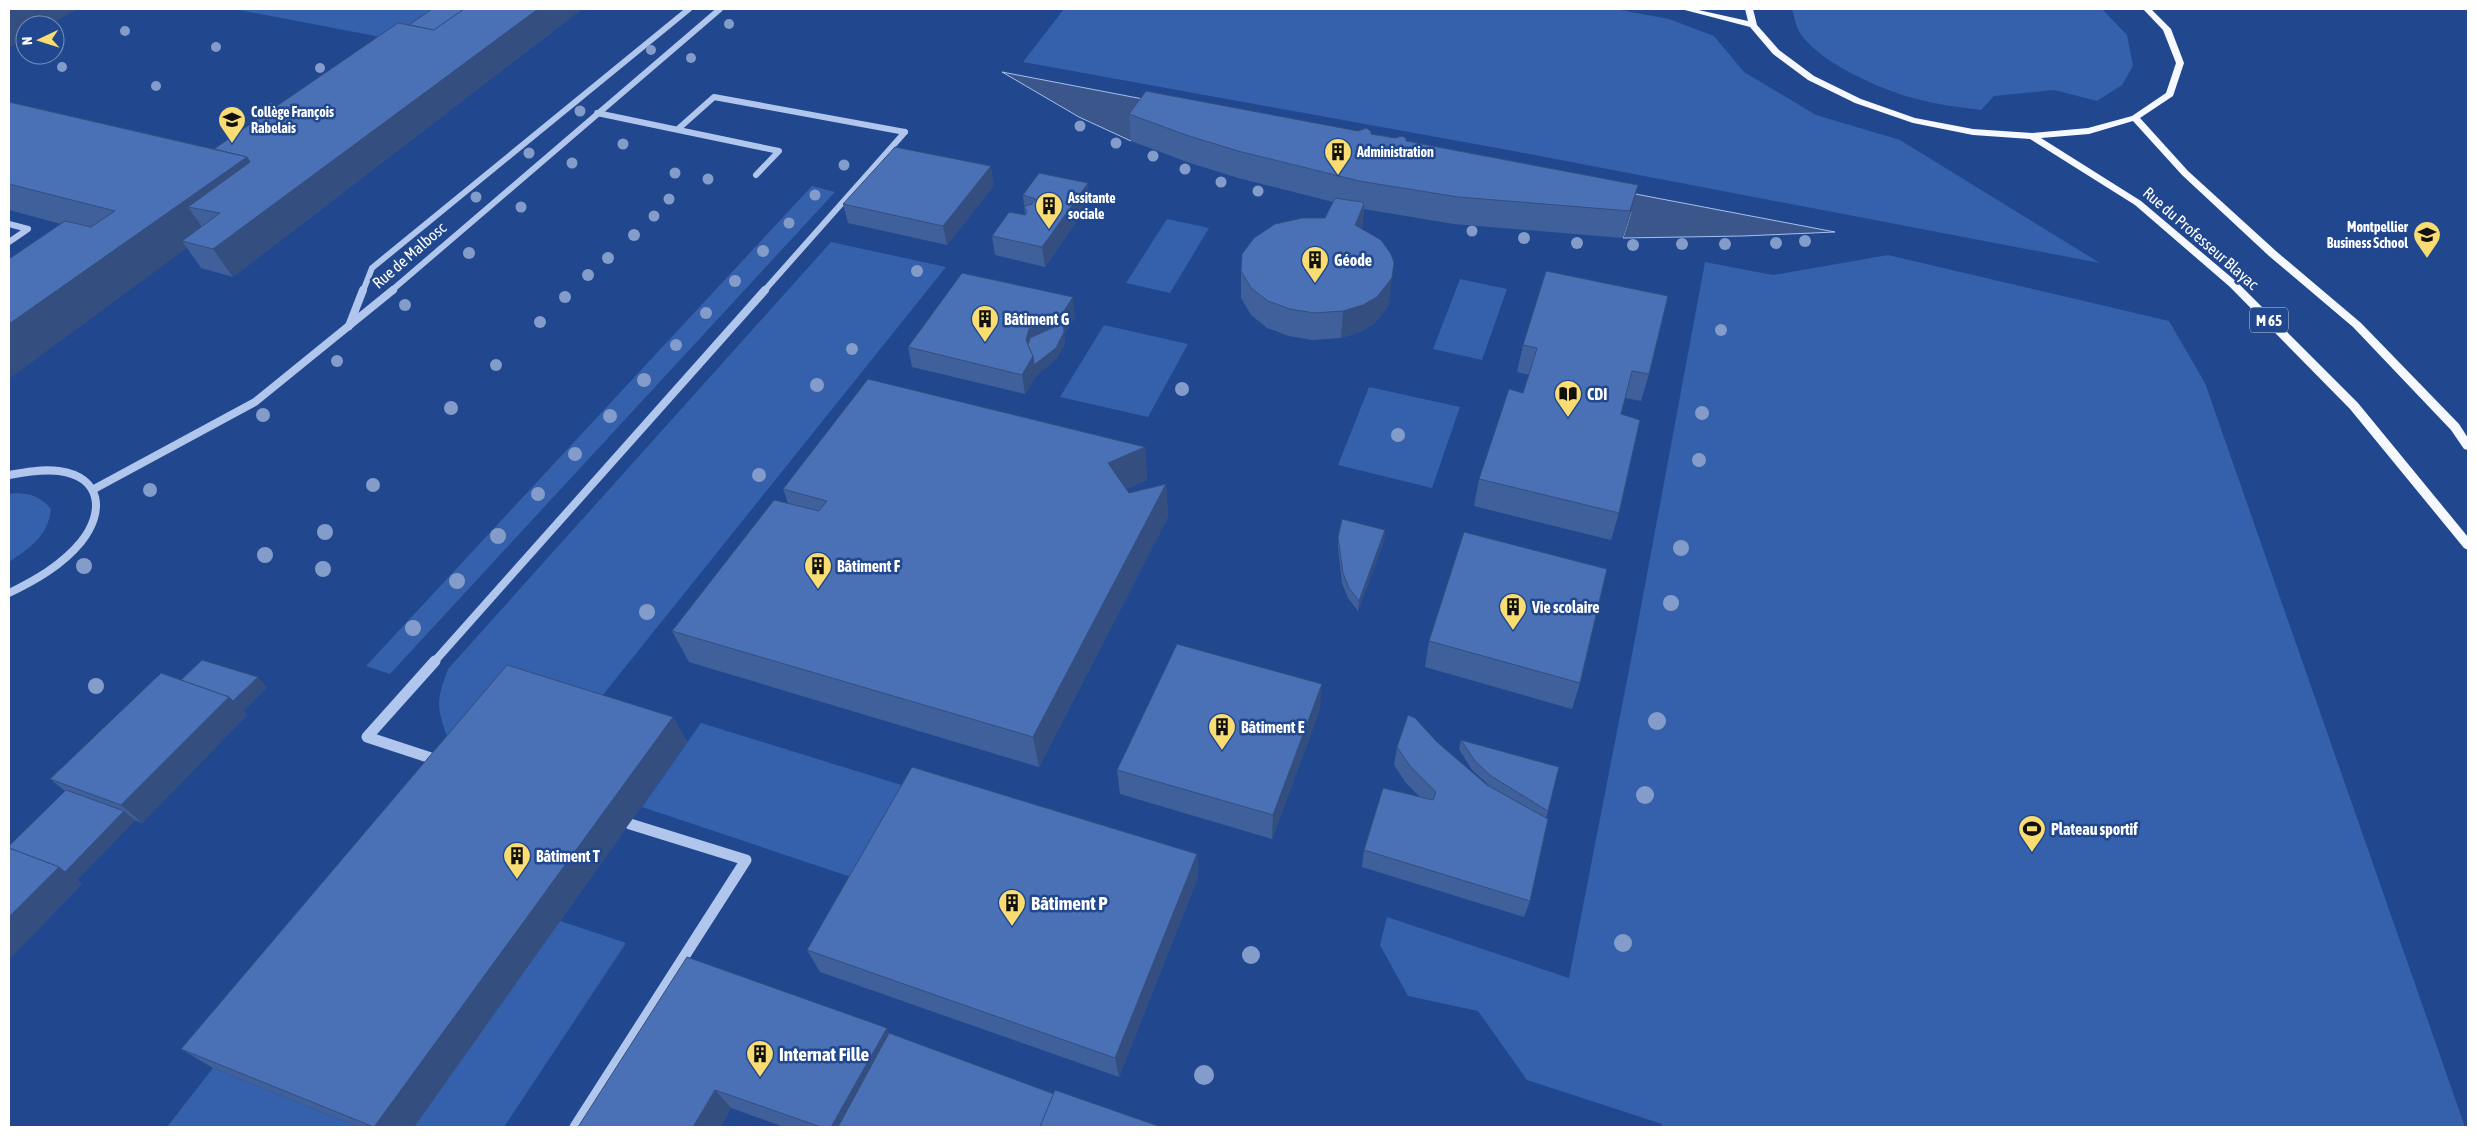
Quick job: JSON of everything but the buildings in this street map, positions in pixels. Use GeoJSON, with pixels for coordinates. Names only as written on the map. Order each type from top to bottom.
{"type":"FeatureCollection","features":[{"type":"Feature","properties":{"kind":"main road"},"geometry":{"type":"LineString","coordinates":[[1685,9],[1753,25]]}},
{"type":"Feature","properties":{"kind":"main road"},"geometry":{"type":"LineString","coordinates":[[1749,9],[1753,25],[1776,52],[1811,78],[1858,101],[1913,120],[1973,132],[2032,136],[2089,131],[2135,118],[2170,94],[2180,62],[2167,29],[2147,9]]}},
{"type":"Feature","properties":{"kind":"main road"},"geometry":{"type":"LineString","coordinates":[[2135,118],[2185,174],[2273,254],[2357,325],[2454,427],[2468,446]]}},
{"type":"Feature","properties":{"kind":"main road","name":"Rue du Professeur Blayac"},"geometry":{"type":"LineString","coordinates":[[2032,136],[2138,203],[2234,284],[2354,406],[2468,545]]}},
{"type":"Feature","properties":{"kind":"street","name":"Rue de Malbosc"},"geometry":{"type":"LineString","coordinates":[[94,489],[255,402],[348,328],[720,9]]}},
{"type":"Feature","properties":{"kind":"street"},"geometry":{"type":"LineString","coordinates":[[452,764],[367,737],[905,132],[714,97],[678,128],[597,113]]}},
{"type":"Feature","properties":{"kind":"street"},"geometry":{"type":"LineString","coordinates":[[9,224],[28,229],[9,242]]}},
{"type":"Feature","properties":{"kind":"street"},"geometry":{"type":"LineString","coordinates":[[9,475],[24,471],[56,471],[77,476],[94,489],[98,507],[90,530],[70,555],[32,583],[9,593]]}},
{"type":"Feature","properties":{"kind":"street"},"geometry":{"type":"LineString","coordinates":[[574,1127],[746,860],[630,824]]}},
{"type":"Feature","properties":{"kind":"lane"},"geometry":{"type":"LineString","coordinates":[[348,328],[372,268],[689,9]]}},
{"type":"Feature","properties":{"kind":"lane"},"geometry":{"type":"LineString","coordinates":[[678,128],[779,151],[756,175]]}},
{"type":"Feature","properties":{"kind":"shaded area"},"geometry":{"type":"Polygon","coordinates":[[[234,9],[467,9],[417,44],[234,9]]]}},
{"type":"Feature","properties":{"kind":"shaded area"},"geometry":{"type":"Polygon","coordinates":[[[1064,9],[1615,9],[1669,19],[1714,36],[1744,72],[1816,115],[1900,140],[2100,263],[1508,150],[1023,62],[1064,9]]]}},
{"type":"Feature","properties":{"kind":"shaded area"},"geometry":{"type":"Polygon","coordinates":[[[1792,9],[2102,9],[2127,35],[2133,66],[2122,85],[2097,101],[2054,90],[1994,96],[1981,110],[1941,104],[1886,89],[1832,62],[1805,39],[1797,27],[1792,9]]]}},
{"type":"Feature","properties":{"kind":"shaded area"},"geometry":{"type":"Polygon","coordinates":[[[1002,72],[1378,144],[1148,118],[1131,141],[1079,117],[1002,72]]]}},
{"type":"Feature","properties":{"kind":"shaded area"},"geometry":{"type":"Polygon","coordinates":[[[1399,149],[1835,232],[1623,238],[1631,212],[1399,149]]]}},
{"type":"Feature","properties":{"kind":"shaded area"},"geometry":{"type":"Polygon","coordinates":[[[812,186],[835,192],[390,674],[366,666],[812,186]]]}},
{"type":"Feature","properties":{"kind":"shaded area"},"geometry":{"type":"Polygon","coordinates":[[[1167,219],[1209,228],[1170,293],[1126,283],[1167,219]]]}},
{"type":"Feature","properties":{"kind":"shaded area"},"geometry":{"type":"Polygon","coordinates":[[[831,242],[946,267],[590,711],[449,742],[439,706],[439,698],[448,669],[831,242]]]}},
{"type":"Feature","properties":{"kind":"shaded area","name":"Plateau sportif"},"geometry":{"type":"Polygon","coordinates":[[[1888,255],[2169,321],[2205,383],[2465,1127],[1662,1127],[1662,1124],[1527,1080],[1478,1011],[1408,996],[1380,945],[1387,917],[1569,978],[1635,639],[1705,262],[1773,275],[1888,255]]]}},
{"type":"Feature","properties":{"kind":"shaded area"},"geometry":{"type":"Polygon","coordinates":[[[1460,279],[1507,289],[1482,360],[1433,349],[1460,279]]]}},
{"type":"Feature","properties":{"kind":"shaded area"},"geometry":{"type":"Polygon","coordinates":[[[1104,325],[1188,344],[1148,417],[1060,397],[1104,325]]]}},
{"type":"Feature","properties":{"kind":"shaded area"},"geometry":{"type":"Polygon","coordinates":[[[1369,387],[1460,407],[1432,488],[1338,465],[1369,387]]]}},
{"type":"Feature","properties":{"kind":"shaded area"},"geometry":{"type":"Polygon","coordinates":[[[16,493],[35,496],[51,509],[42,534],[24,552],[9,562],[9,494],[16,493]]]}},
{"type":"Feature","properties":{"kind":"shaded area"},"geometry":{"type":"Polygon","coordinates":[[[701,723],[921,791],[869,883],[642,807],[701,723]]]}},
{"type":"Feature","properties":{"kind":"shaded area"},"geometry":{"type":"Polygon","coordinates":[[[560,921],[626,943],[504,1127],[414,1127],[560,921]]]}},
{"type":"Feature","properties":{"kind":"shaded area"},"geometry":{"type":"Polygon","coordinates":[[[213,1068],[358,1127],[167,1127],[213,1068]]]}},
{"type":"Feature","properties":{"kind":"place","name":"Collège François Rabelais"},"geometry":{"type":"Point","coordinates":[232,144]}},
{"type":"Feature","properties":{"kind":"place","name":"Administration"},"geometry":{"type":"Point","coordinates":[1338,176]}},
{"type":"Feature","properties":{"kind":"place","name":"Assitante sociale"},"geometry":{"type":"Point","coordinates":[1049,230]}},
{"type":"Feature","properties":{"kind":"place","name":"Montpellier Business School"},"geometry":{"type":"Point","coordinates":[2427,259]}},
{"type":"Feature","properties":{"kind":"place","name":"Géode"},"geometry":{"type":"Point","coordinates":[1315,284]}},
{"type":"Feature","properties":{"kind":"place","name":"Bâtiment G"},"geometry":{"type":"Point","coordinates":[985,343]}},
{"type":"Feature","properties":{"kind":"place","name":"CDI"},"geometry":{"type":"Point","coordinates":[1568,418]}},
{"type":"Feature","properties":{"kind":"place","name":"Bâtiment F"},"geometry":{"type":"Point","coordinates":[818,590]}},
{"type":"Feature","properties":{"kind":"place","name":"Vie scolaire"},"geometry":{"type":"Point","coordinates":[1513,631]}},
{"type":"Feature","properties":{"kind":"place","name":"Bâtiment E"},"geometry":{"type":"Point","coordinates":[1222,751]}},
{"type":"Feature","properties":{"kind":"place","name":"Plateau sportif"},"geometry":{"type":"Point","coordinates":[2032,853]}},
{"type":"Feature","properties":{"kind":"place","name":"Bâtiment T"},"geometry":{"type":"Point","coordinates":[517,880]}},
{"type":"Feature","properties":{"kind":"place","name":"Bâtiment P"},"geometry":{"type":"Point","coordinates":[1012,927]}},
{"type":"Feature","properties":{"kind":"place","name":"Internat Fille"},"geometry":{"type":"Point","coordinates":[760,1078]}}]}
